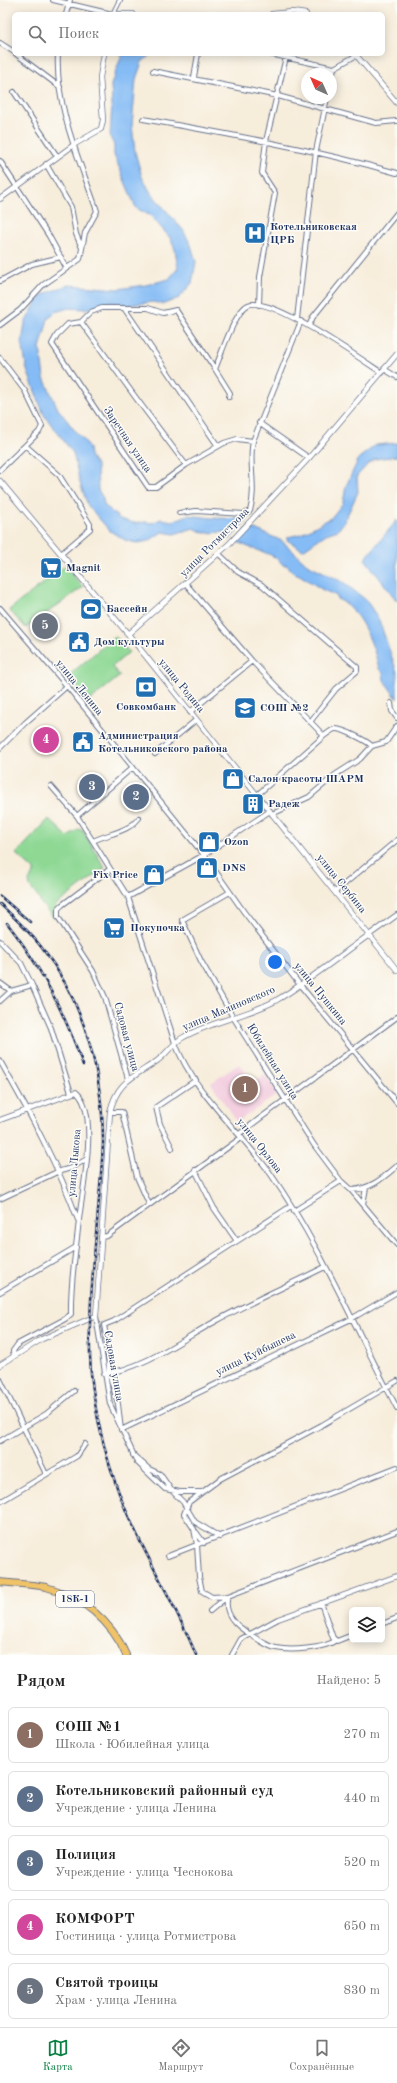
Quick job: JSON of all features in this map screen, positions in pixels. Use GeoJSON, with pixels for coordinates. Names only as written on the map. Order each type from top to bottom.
{"type":"FeatureCollection","features":[{"type":"Feature","properties":{"kind":"main road","name":"18К-1"},"geometry":{"type":"LineString","coordinates":[[0,1582],[45,1587],[77,1600],[104,1620],[119,1641],[126,1655]]}},
{"type":"Feature","properties":{"kind":"street"},"geometry":{"type":"LineString","coordinates":[[53,0],[70,2],[106,12]]}},
{"type":"Feature","properties":{"kind":"street"},"geometry":{"type":"LineString","coordinates":[[114,12],[120,0]]}},
{"type":"Feature","properties":{"kind":"street"},"geometry":{"type":"LineString","coordinates":[[67,12],[70,2]]}},
{"type":"Feature","properties":{"kind":"street"},"geometry":{"type":"LineString","coordinates":[[0,43],[12,51]]}},
{"type":"Feature","properties":{"kind":"street"},"geometry":{"type":"LineString","coordinates":[[19,56],[60,86]]}},
{"type":"Feature","properties":{"kind":"street"},"geometry":{"type":"LineString","coordinates":[[0,325],[20,310],[42,285],[66,267],[80,259],[88,227],[97,211],[66,117],[60,86],[58,56]]}},
{"type":"Feature","properties":{"kind":"street"},"geometry":{"type":"LineString","coordinates":[[0,199],[74,144],[98,132],[103,125],[100,77],[104,56]]}},
{"type":"Feature","properties":{"kind":"street"},"geometry":{"type":"LineString","coordinates":[[194,78],[198,56]]}},
{"type":"Feature","properties":{"kind":"street"},"geometry":{"type":"LineString","coordinates":[[281,56],[334,68],[354,56]]}},
{"type":"Feature","properties":{"kind":"street"},"geometry":{"type":"LineString","coordinates":[[357,56],[397,103]]}},
{"type":"Feature","properties":{"kind":"street"},"geometry":{"type":"LineString","coordinates":[[258,304],[260,278],[275,193],[262,172],[266,141],[278,96],[286,57]]}},
{"type":"Feature","properties":{"kind":"street"},"geometry":{"type":"LineString","coordinates":[[153,71],[278,96],[376,123],[397,121]]}},
{"type":"Feature","properties":{"kind":"street"},"geometry":{"type":"LineString","coordinates":[[14,92],[57,156]]}},
{"type":"Feature","properties":{"kind":"street"},"geometry":{"type":"LineString","coordinates":[[297,319],[316,151],[326,104]]}},
{"type":"Feature","properties":{"kind":"street"},"geometry":{"type":"LineString","coordinates":[[142,119],[316,151],[397,173]]}},
{"type":"Feature","properties":{"kind":"street"},"geometry":{"type":"LineString","coordinates":[[0,161],[66,267]]}},
{"type":"Feature","properties":{"kind":"street"},"geometry":{"type":"LineString","coordinates":[[46,164],[71,207],[76,234],[82,248]]}},
{"type":"Feature","properties":{"kind":"street"},"geometry":{"type":"LineString","coordinates":[[309,326],[313,317],[397,213]]}},
{"type":"Feature","properties":{"kind":"street"},"geometry":{"type":"LineString","coordinates":[[0,281],[32,264],[61,257]]}},
{"type":"Feature","properties":{"kind":"street"},"geometry":{"type":"LineString","coordinates":[[215,369],[241,312],[249,304],[258,304],[301,321],[383,371],[397,377]]}},
{"type":"Feature","properties":{"kind":"street"},"geometry":{"type":"LineString","coordinates":[[186,465],[82,322],[91,312],[102,308],[148,308],[163,313],[176,310],[230,393],[229,397]]}},
{"type":"Feature","properties":{"kind":"street"},"geometry":{"type":"LineString","coordinates":[[124,308],[218,446]]}},
{"type":"Feature","properties":{"kind":"street"},"geometry":{"type":"LineString","coordinates":[[179,513],[248,513],[253,490],[251,454],[253,441],[301,321]]}},
{"type":"Feature","properties":{"kind":"street","name":"Заречная улица"},"geometry":{"type":"LineString","coordinates":[[82,322],[68,324],[57,335],[52,344],[148,487],[156,487],[186,465],[218,446],[237,439],[253,441]]}},
{"type":"Feature","properties":{"kind":"street","name":"улица Ротмистрова"},"geometry":{"type":"LineString","coordinates":[[128,634],[186,584],[229,544],[309,458],[397,354]]}},
{"type":"Feature","properties":{"kind":"street"},"geometry":{"type":"LineString","coordinates":[[0,358],[25,391],[42,426],[39,432],[26,446],[0,470]]}},
{"type":"Feature","properties":{"kind":"street"},"geometry":{"type":"LineString","coordinates":[[259,423],[309,458]]}},
{"type":"Feature","properties":{"kind":"street"},"geometry":{"type":"LineString","coordinates":[[26,446],[59,475],[90,524],[90,529],[62,554]]}},
{"type":"Feature","properties":{"kind":"street","name":"улица Родина"},"geometry":{"type":"LineString","coordinates":[[0,481],[128,634],[271,812]]}},
{"type":"Feature","properties":{"kind":"street"},"geometry":{"type":"LineString","coordinates":[[219,554],[238,572],[262,585],[357,667],[356,671],[336,690],[310,722]]}},
{"type":"Feature","properties":{"kind":"street"},"geometry":{"type":"LineString","coordinates":[[186,584],[252,661],[324,736]]}},
{"type":"Feature","properties":{"kind":"street","name":"улица Ленина"},"geometry":{"type":"LineString","coordinates":[[0,608],[67,686],[204,855]]}},
{"type":"Feature","properties":{"kind":"street"},"geometry":{"type":"LineString","coordinates":[[190,712],[252,661]]}},
{"type":"Feature","properties":{"kind":"street"},"geometry":{"type":"LineString","coordinates":[[0,748],[25,722],[67,686]]}},
{"type":"Feature","properties":{"kind":"street"},"geometry":{"type":"LineString","coordinates":[[391,703],[392,711],[397,718]]}},
{"type":"Feature","properties":{"kind":"street"},"geometry":{"type":"LineString","coordinates":[[155,754],[196,720]]}},
{"type":"Feature","properties":{"kind":"street"},"geometry":{"type":"LineString","coordinates":[[128,897],[204,855],[271,812],[309,797],[335,775],[360,759],[372,746],[386,742],[397,726]]}},
{"type":"Feature","properties":{"kind":"street"},"geometry":{"type":"LineString","coordinates":[[257,795],[324,736],[333,730],[338,729],[356,736],[372,746]]}},
{"type":"Feature","properties":{"kind":"street"},"geometry":{"type":"LineString","coordinates":[[77,816],[133,767]]}},
{"type":"Feature","properties":{"kind":"street","name":"улица Орлова"},"geometry":{"type":"LineString","coordinates":[[51,786],[77,816],[128,897],[184,1063],[269,1173],[291,1206],[325,1267],[397,1408]]}},
{"type":"Feature","properties":{"kind":"street","name":"улица Сербина"},"geometry":{"type":"LineString","coordinates":[[271,812],[397,970]]}},
{"type":"Feature","properties":{"kind":"street"},"geometry":{"type":"LineString","coordinates":[[93,841],[109,834],[124,831],[139,818]]}},
{"type":"Feature","properties":{"kind":"street"},"geometry":{"type":"LineString","coordinates":[[335,892],[397,840]]}},
{"type":"Feature","properties":{"kind":"street","name":"улица Пушкина"},"geometry":{"type":"LineString","coordinates":[[204,855],[300,985],[397,1103]]}},
{"type":"Feature","properties":{"kind":"street","name":"Садовая улица"},"geometry":{"type":"LineString","coordinates":[[110,869],[58,908],[58,917],[93,971],[105,997],[114,1023],[128,1079],[116,1093],[110,1112],[96,1316],[104,1374],[110,1404],[121,1430]]}},
{"type":"Feature","properties":{"kind":"street","name":"Юбилейная улица"},"geometry":{"type":"LineString","coordinates":[[230,892],[182,920],[201,961],[234,1018],[314,1145],[340,1181],[351,1190],[397,1245]]}},
{"type":"Feature","properties":{"kind":"street","name":"улица Малиновского"},"geometry":{"type":"LineString","coordinates":[[128,1079],[159,1060],[176,1043],[206,1026],[234,1018],[262,1007],[300,985],[397,915]]}},
{"type":"Feature","properties":{"kind":"street","name":"улица Лыкова"},"geometry":{"type":"LineString","coordinates":[[0,941],[21,963],[32,985],[51,1028],[72,1093],[76,1092],[82,1097],[88,1127],[87,1159],[78,1220],[70,1314],[65,1319],[18,1344],[13,1351],[14,1356]]}},
{"type":"Feature","properties":{"kind":"street"},"geometry":{"type":"LineString","coordinates":[[0,984],[11,990]]}},
{"type":"Feature","properties":{"kind":"street"},"geometry":{"type":"LineString","coordinates":[[0,1001],[11,990],[32,985]]}},
{"type":"Feature","properties":{"kind":"street"},"geometry":{"type":"LineString","coordinates":[[101,1237],[107,1236],[397,1017]]}},
{"type":"Feature","properties":{"kind":"street"},"geometry":{"type":"LineString","coordinates":[[0,1061],[27,1109],[57,1172],[67,1189],[78,1220]]}},
{"type":"Feature","properties":{"kind":"street"},"geometry":{"type":"LineString","coordinates":[[172,1148],[160,1124],[156,1107],[196,1080]]}},
{"type":"Feature","properties":{"kind":"street"},"geometry":{"type":"LineString","coordinates":[[0,1120],[72,1093]]}},
{"type":"Feature","properties":{"kind":"street"},"geometry":{"type":"LineString","coordinates":[[110,1112],[122,1112],[137,1177],[149,1204]]}},
{"type":"Feature","properties":{"kind":"street"},"geometry":{"type":"LineString","coordinates":[[0,1199],[57,1172],[71,1168],[87,1159]]}},
{"type":"Feature","properties":{"kind":"street"},"geometry":{"type":"LineString","coordinates":[[351,1190],[366,1188],[382,1179],[397,1166]]}},
{"type":"Feature","properties":{"kind":"street"},"geometry":{"type":"LineString","coordinates":[[195,1170],[214,1208],[237,1242],[291,1206]]}},
{"type":"Feature","properties":{"kind":"street"},"geometry":{"type":"LineString","coordinates":[[294,1211],[340,1181]]}},
{"type":"Feature","properties":{"kind":"street"},"geometry":{"type":"LineString","coordinates":[[363,1204],[366,1188]]}},
{"type":"Feature","properties":{"kind":"street","name":"Садовая улица"},"geometry":{"type":"LineString","coordinates":[[121,1430],[118,1404],[109,1373],[108,1346],[104,1325],[114,1321],[237,1242]]}},
{"type":"Feature","properties":{"kind":"street"},"geometry":{"type":"LineString","coordinates":[[0,1292],[76,1247]]}},
{"type":"Feature","properties":{"kind":"street"},"geometry":{"type":"LineString","coordinates":[[104,1374],[118,1372],[169,1349],[223,1317],[325,1267]]}},
{"type":"Feature","properties":{"kind":"street","name":"улица Куйбышева"},"geometry":{"type":"LineString","coordinates":[[121,1430],[351,1319],[397,1292]]}},
{"type":"Feature","properties":{"kind":"street","name":"Садовая улица"},"geometry":{"type":"LineString","coordinates":[[0,1365],[59,1330],[96,1316]]}},
{"type":"Feature","properties":{"kind":"street"},"geometry":{"type":"LineString","coordinates":[[0,1379],[22,1428],[46,1474]]}},
{"type":"Feature","properties":{"kind":"street"},"geometry":{"type":"LineString","coordinates":[[204,1543],[184,1514],[186,1506],[202,1492],[220,1479],[322,1425],[397,1381]]}},
{"type":"Feature","properties":{"kind":"street"},"geometry":{"type":"LineString","coordinates":[[0,1441],[46,1414],[74,1391]]}},
{"type":"Feature","properties":{"kind":"street"},"geometry":{"type":"LineString","coordinates":[[121,1430],[132,1453],[143,1469],[165,1489],[202,1492]]}},
{"type":"Feature","properties":{"kind":"street"},"geometry":{"type":"LineString","coordinates":[[0,1502],[77,1456],[85,1444]]}},
{"type":"Feature","properties":{"kind":"street"},"geometry":{"type":"LineString","coordinates":[[132,1453],[149,1469],[160,1474],[170,1490],[180,1498],[186,1506],[195,1522],[220,1537]]}},
{"type":"Feature","properties":{"kind":"street"},"geometry":{"type":"LineString","coordinates":[[168,1556],[397,1467]]}},
{"type":"Feature","properties":{"kind":"street"},"geometry":{"type":"LineString","coordinates":[[194,1529],[202,1591],[212,1597],[228,1596],[397,1531]]}},
{"type":"Feature","properties":{"kind":"street"},"geometry":{"type":"LineString","coordinates":[[232,1655],[238,1643],[246,1635],[278,1619],[397,1576]]}},
{"type":"Feature","properties":{"kind":"street"},"geometry":{"type":"LineString","coordinates":[[210,1611],[228,1596]]}},
{"type":"Feature","properties":{"kind":"street"},"geometry":{"type":"LineString","coordinates":[[228,1596],[226,1604],[235,1624],[246,1635],[272,1647],[281,1649],[321,1647],[349,1636]]}},
{"type":"Feature","properties":{"kind":"street"},"geometry":{"type":"LineString","coordinates":[[321,1603],[331,1636],[336,1640]]}},
{"type":"Feature","properties":{"kind":"street"},"geometry":{"type":"LineString","coordinates":[[385,1623],[397,1618]]}},
{"type":"Feature","properties":{"kind":"shaded area"},"geometry":{"type":"Polygon","coordinates":[[[239,1064],[252,1083],[265,1075],[278,1094],[237,1122],[211,1083],[239,1064]]]}},
{"type":"Feature","properties":{"kind":"green space"},"geometry":{"type":"Polygon","coordinates":[[[65,566],[83,587],[26,628],[9,610],[65,566]]]}},
{"type":"Feature","properties":{"kind":"green space"},"geometry":{"type":"Polygon","coordinates":[[[115,636],[129,652],[112,667],[120,676],[89,701],[68,676],[115,636]]]}},
{"type":"Feature","properties":{"kind":"green space"},"geometry":{"type":"Polygon","coordinates":[[[49,819],[68,837],[79,829],[83,831],[105,868],[56,905],[54,918],[40,902],[30,887],[29,881],[35,871],[16,854],[49,819]]]}},
{"type":"Feature","properties":{"kind":"water"},"geometry":{"type":"Polygon","coordinates":[[[121,56],[149,56],[142,62],[136,79],[132,125],[135,152],[142,177],[151,193],[183,230],[191,245],[196,262],[192,283],[179,298],[164,304],[152,302],[129,305],[110,302],[86,309],[69,308],[55,312],[48,319],[40,348],[44,378],[58,409],[89,448],[90,456],[97,466],[98,490],[103,498],[104,505],[120,519],[134,523],[152,523],[161,519],[173,521],[188,515],[212,518],[247,519],[229,540],[226,532],[204,533],[194,528],[174,534],[162,532],[149,541],[137,543],[127,541],[110,531],[88,506],[80,483],[73,453],[44,415],[27,370],[22,343],[25,323],[38,299],[44,294],[68,285],[118,289],[146,285],[169,279],[178,268],[175,249],[171,239],[151,216],[136,208],[114,155],[114,145],[110,137],[112,103],[111,85],[121,56]]]}},
{"type":"Feature","properties":{"kind":"water"},"geometry":{"type":"Polygon","coordinates":[[[397,443],[397,456],[375,459],[357,476],[358,492],[344,522],[338,530],[326,534],[303,550],[287,540],[288,537],[301,534],[331,518],[343,503],[346,486],[359,458],[376,445],[397,443]]]}},
{"type":"Feature","properties":{"kind":"water"},"geometry":{"type":"Polygon","coordinates":[[[397,520],[397,601],[365,559],[397,520]]]}},
{"type":"Feature","properties":{"kind":"water"},"geometry":{"type":"Polygon","coordinates":[[[249,526],[251,530],[255,529],[282,541],[307,564],[343,582],[366,600],[379,620],[397,672],[397,699],[384,680],[383,673],[379,669],[374,650],[365,629],[352,610],[345,603],[337,599],[337,596],[323,590],[298,574],[296,575],[287,565],[283,565],[271,555],[236,541],[249,526]]]}},
{"type":"Feature","properties":{"kind":"railway"},"geometry":{"type":"LineString","coordinates":[[0,896],[30,922]]}},
{"type":"Feature","properties":{"kind":"railway"},"geometry":{"type":"LineString","coordinates":[[0,904],[32,936],[57,969],[70,992],[89,1040],[100,1091],[103,1143],[90,1316],[90,1359],[95,1404],[109,1464],[127,1514],[178,1614],[196,1655]]}},
{"type":"Feature","properties":{"kind":"railway"},"geometry":{"type":"LineString","coordinates":[[7,923],[31,956],[51,991],[68,1027],[83,1065]]}},
{"type":"Feature","properties":{"kind":"place","name":"Котельниковская ЦРБ"},"geometry":{"type":"Point","coordinates":[255,233]}},
{"type":"Feature","properties":{"kind":"place","name":"Magnit"},"geometry":{"type":"Point","coordinates":[51,568]}},
{"type":"Feature","properties":{"kind":"place","name":"Бассейн"},"geometry":{"type":"Point","coordinates":[91,609]}},
{"type":"Feature","properties":{"kind":"place","name":"Святой троицы"},"geometry":{"type":"Point","coordinates":[45,626]}},
{"type":"Feature","properties":{"kind":"place","name":"Дом культуры"},"geometry":{"type":"Point","coordinates":[79,642]}},
{"type":"Feature","properties":{"kind":"place","name":"Совкомбанк"},"geometry":{"type":"Point","coordinates":[146,687]}},
{"type":"Feature","properties":{"kind":"place","name":"СОШ №2"},"geometry":{"type":"Point","coordinates":[245,708]}},
{"type":"Feature","properties":{"kind":"place","name":"КОМФОРТ"},"geometry":{"type":"Point","coordinates":[46,740]}},
{"type":"Feature","properties":{"kind":"place","name":"Администрация Котельниковского района"},"geometry":{"type":"Point","coordinates":[83,742]}},
{"type":"Feature","properties":{"kind":"place","name":"Салон красоты ШАРМ"},"geometry":{"type":"Point","coordinates":[233,779]}},
{"type":"Feature","properties":{"kind":"place","name":"Полиция"},"geometry":{"type":"Point","coordinates":[92,787]}},
{"type":"Feature","properties":{"kind":"place","name":"Котельниковский районный суд"},"geometry":{"type":"Point","coordinates":[136,797]}},
{"type":"Feature","properties":{"kind":"place","name":"Радеж"},"geometry":{"type":"Point","coordinates":[253,804]}},
{"type":"Feature","properties":{"kind":"place","name":"Ozon"},"geometry":{"type":"Point","coordinates":[209,842]}},
{"type":"Feature","properties":{"kind":"place","name":"DNS"},"geometry":{"type":"Point","coordinates":[207,868]}},
{"type":"Feature","properties":{"kind":"place","name":"Fix Price"},"geometry":{"type":"Point","coordinates":[154,875]}},
{"type":"Feature","properties":{"kind":"place","name":"Покупочка"},"geometry":{"type":"Point","coordinates":[114,928]}},
{"type":"Feature","properties":{"kind":"place","name":"СОШ №1"},"geometry":{"type":"Point","coordinates":[245,1089]}}]}
